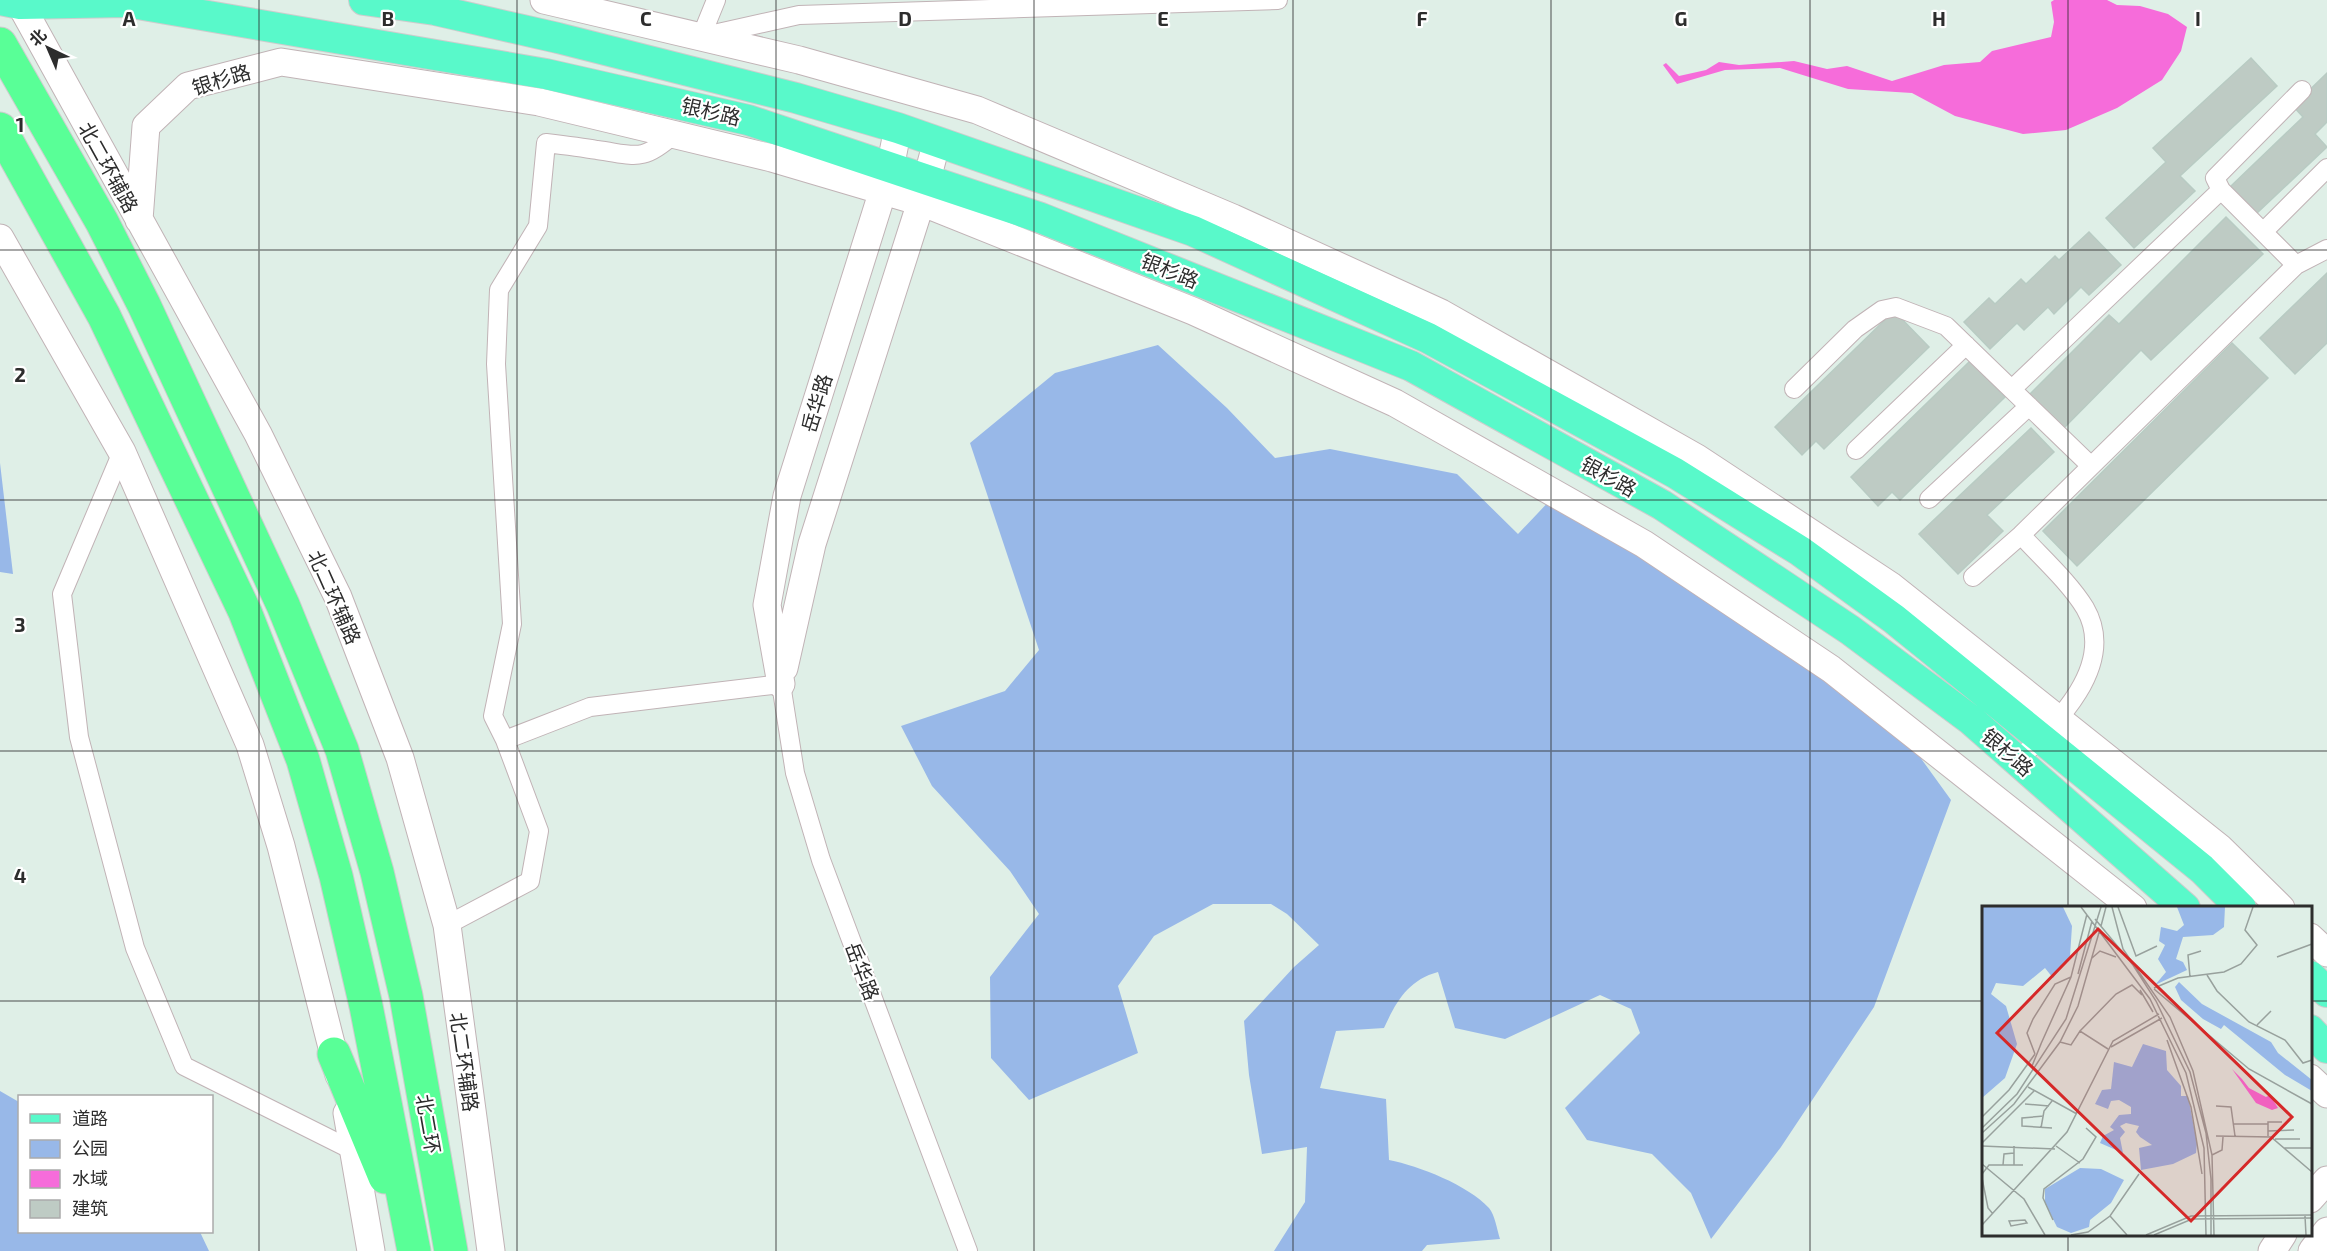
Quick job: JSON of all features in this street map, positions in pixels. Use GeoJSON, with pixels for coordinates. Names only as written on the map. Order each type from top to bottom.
{"type":"FeatureCollection","features":[{"type":"Feature","properties":{"kind":"highway","name":"北二环"},"geometry":{"type":"LineString","coordinates":[[0,44],[102,222],[144,305],[283,605],[342,750],[376,872],[406,996],[451,1251]]}},
{"type":"Feature","properties":{"kind":"highway","name":"北二环"},"geometry":{"type":"LineString","coordinates":[[0,129],[104,316],[245,612],[303,760],[336,876],[366,1006],[414,1249]]}},
{"type":"Feature","properties":{"kind":"highway"},"geometry":{"type":"LineString","coordinates":[[334,1054],[414,1249]]}},
{"type":"Feature","properties":{"kind":"main road","name":"银杉路"},"geometry":{"type":"LineString","coordinates":[[363,0],[435,10],[649,61],[898,128],[1193,231],[1438,343],[1675,473],[1800,551],[2049,728],[2239,906]]}},
{"type":"Feature","properties":{"kind":"main road"},"geometry":{"type":"LineString","coordinates":[[395,0],[435,10]]}},
{"type":"Feature","properties":{"kind":"main road","name":"银杉路"},"geometry":{"type":"LineString","coordinates":[[13,2],[126,2],[546,74],[748,120],[886,180],[1041,218],[1411,366],[1662,505],[1850,630],[1971,720],[2183,906]]}},
{"type":"Feature","properties":{"kind":"main road"},"geometry":{"type":"LineString","coordinates":[[2312,978],[2327,992]]}},
{"type":"Feature","properties":{"kind":"main road"},"geometry":{"type":"LineString","coordinates":[[2312,1032],[2327,1048]]}},
{"type":"Feature","properties":{"kind":"street","name":"银杉路"},"geometry":{"type":"LineString","coordinates":[[544,0],[799,60],[977,110],[1233,218],[1441,313],[1697,458],[1891,586],[2049,728],[2220,848],[2279,906]]}},
{"type":"Feature","properties":{"kind":"street"},"geometry":{"type":"LineString","coordinates":[[701,37],[716,0]]}},
{"type":"Feature","properties":{"kind":"street"},"geometry":{"type":"LineString","coordinates":[[701,37],[799,15],[1278,0]]}},
{"type":"Feature","properties":{"kind":"street","name":"北二环辅路"},"geometry":{"type":"LineString","coordinates":[[13,2],[139,220],[258,434],[338,597],[400,758],[447,926],[491,1251]]}},
{"type":"Feature","properties":{"kind":"street","name":"银杉路"},"geometry":{"type":"LineString","coordinates":[[139,220],[146,126],[188,86],[281,62],[539,102],[772,158],[886,180]]}},
{"type":"Feature","properties":{"kind":"street"},"geometry":{"type":"LineString","coordinates":[[2296,266],[2221,190],[2215,178],[2219,171],[2302,90]]}},
{"type":"Feature","properties":{"kind":"street","name":"岳华路"},"geometry":{"type":"LineString","coordinates":[[898,128],[886,180],[787,496],[767,604],[795,773],[821,860],[968,1251]]}},
{"type":"Feature","properties":{"kind":"street"},"geometry":{"type":"LineString","coordinates":[[447,926],[530,881],[539,831],[505,740],[493,716],[512,624],[496,364],[500,290],[538,226],[546,143],[632,157],[658,149],[674,134]]}},
{"type":"Feature","properties":{"kind":"street","name":"岳华路"},"geometry":{"type":"LineString","coordinates":[[781,684],[812,544],[938,141]]}},
{"type":"Feature","properties":{"kind":"street"},"geometry":{"type":"LineString","coordinates":[[2263,232],[2327,168]]}},
{"type":"Feature","properties":{"kind":"street"},"geometry":{"type":"LineString","coordinates":[[2012,389],[2221,190]]}},
{"type":"Feature","properties":{"kind":"street","name":"银杉路"},"geometry":{"type":"LineString","coordinates":[[924,191],[1395,403],[1644,544],[1832,669],[2130,906]]}},
{"type":"Feature","properties":{"kind":"street"},"geometry":{"type":"LineString","coordinates":[[0,238],[122,453],[250,745],[281,846],[334,1054],[356,1152],[370,1251]]}},
{"type":"Feature","properties":{"kind":"street"},"geometry":{"type":"LineString","coordinates":[[1973,577],[2021,535],[2296,266],[2327,249]]}},
{"type":"Feature","properties":{"kind":"street"},"geometry":{"type":"LineString","coordinates":[[1794,389],[1856,329],[1882,310],[1896,307],[1931,318],[1946,326],[2091,466]]}},
{"type":"Feature","properties":{"kind":"street"},"geometry":{"type":"LineString","coordinates":[[1856,450],[1966,345]]}},
{"type":"Feature","properties":{"kind":"street"},"geometry":{"type":"LineString","coordinates":[[1929,499],[2029,406]]}},
{"type":"Feature","properties":{"kind":"street"},"geometry":{"type":"LineString","coordinates":[[122,453],[62,594],[79,737],[135,948],[184,1066],[356,1152]]}},
{"type":"Feature","properties":{"kind":"street"},"geometry":{"type":"LineString","coordinates":[[2018,760],[2049,728],[2079,690],[2091,667],[2096,643],[2093,627],[2084,608],[2021,535]]}},
{"type":"Feature","properties":{"kind":"street"},"geometry":{"type":"LineString","coordinates":[[505,740],[590,707],[781,684]]}},
{"type":"Feature","properties":{"kind":"street"},"geometry":{"type":"LineString","coordinates":[[2312,939],[2327,953]]}},
{"type":"Feature","properties":{"kind":"street"},"geometry":{"type":"LineString","coordinates":[[2312,1080],[2327,1094]]}},
{"type":"Feature","properties":{"kind":"street"},"geometry":{"type":"LineString","coordinates":[[2312,1197],[2327,1180]]}},
{"type":"Feature","properties":{"kind":"street"},"geometry":{"type":"LineString","coordinates":[[2312,1251],[2327,1231]]}},
{"type":"Feature","properties":{"kind":"street"},"geometry":{"type":"LineString","coordinates":[[2272,1251],[2282,1236]]}},
{"type":"Feature","properties":{"kind":"green space"},"geometry":{"type":"Polygon","coordinates":[[[1158,345],[1227,408],[1275,458],[1330,449],[1457,474],[1518,534],[1556,494],[1899,728],[1951,800],[1874,1007],[1781,1147],[1711,1239],[1691,1193],[1652,1154],[1587,1140],[1565,1108],[1640,1033],[1631,1009],[1600,995],[1505,1039],[1455,1028],[1438,972],[1419,980],[1404,993],[1384,1028],[1336,1031],[1320,1088],[1386,1099],[1389,1160],[1442,1178],[1469,1192],[1491,1211],[1500,1239],[1427,1245],[1422,1251],[1274,1251],[1305,1202],[1307,1147],[1262,1154],[1249,1075],[1244,1021],[1294,967],[1319,945],[1287,914],[1271,904],[1213,904],[1154,936],[1118,986],[1138,1053],[1029,1100],[991,1058],[990,977],[1039,914],[1010,871],[932,786],[901,726],[1005,691],[1039,650],[970,443],[1055,373],[1158,345]]]}},
{"type":"Feature","properties":{"kind":"green space"},"geometry":{"type":"Polygon","coordinates":[[[0,463],[13,574],[0,572],[0,463]]]}},
{"type":"Feature","properties":{"kind":"green space"},"geometry":{"type":"Polygon","coordinates":[[[0,1091],[18,1101],[18,1233],[200,1233],[209,1251],[0,1251],[0,1091]]]}},
{"type":"Feature","properties":{"kind":"water"},"geometry":{"type":"Polygon","coordinates":[[[2054,0],[2107,0],[2117,5],[2140,6],[2168,14],[2187,27],[2181,51],[2162,80],[2117,108],[2066,130],[2023,134],[1955,116],[1912,93],[1848,89],[1780,68],[1725,70],[1677,84],[1663,65],[1666,63],[1679,76],[1706,70],[1719,62],[1739,65],[1794,61],[1827,69],[1847,66],[1892,81],[1944,65],[1980,62],[1992,51],[2051,37],[2054,22],[2051,2],[2054,0]]]}},
{"type":"Feature","properties":{"kind":"building"},"geometry":{"type":"Polygon","coordinates":[[[2251,58],[2277,86],[2180,176],[2195,191],[2134,248],[2106,218],[2166,162],[2153,148],[2251,58]]]}},
{"type":"Feature","properties":{"kind":"building"},"geometry":{"type":"Polygon","coordinates":[[[2327,73],[2327,122],[2315,134],[2327,147],[2256,214],[2230,187],[2303,117],[2293,106],[2327,73]]]}},
{"type":"Feature","properties":{"kind":"building"},"geometry":{"type":"Polygon","coordinates":[[[2226,217],[2263,254],[2151,360],[2141,350],[2062,430],[2030,394],[2109,315],[2119,324],[2226,217]]]}},
{"type":"Feature","properties":{"kind":"building"},"geometry":{"type":"Polygon","coordinates":[[[2089,232],[2121,265],[2089,295],[2081,287],[2054,314],[2048,307],[2024,330],[2017,323],[1990,349],[1964,322],[1989,298],[1995,304],[2021,279],[2026,284],[2055,256],[2059,260],[2089,232]]]}},
{"type":"Feature","properties":{"kind":"building"},"geometry":{"type":"Polygon","coordinates":[[[2327,273],[2327,343],[2295,374],[2260,338],[2327,273]]]}},
{"type":"Feature","properties":{"kind":"building"},"geometry":{"type":"Polygon","coordinates":[[[1894,311],[1929,347],[1824,449],[1816,441],[1802,455],[1775,427],[1894,311]]]}},
{"type":"Feature","properties":{"kind":"building"},"geometry":{"type":"Polygon","coordinates":[[[2232,343],[2268,378],[2077,566],[2043,531],[2232,343]]]}},
{"type":"Feature","properties":{"kind":"building"},"geometry":{"type":"Polygon","coordinates":[[[1970,361],[2005,397],[1900,500],[1892,492],[1878,506],[1851,477],[1970,361]]]}},
{"type":"Feature","properties":{"kind":"building"},"geometry":{"type":"Polygon","coordinates":[[[2031,428],[2054,452],[1987,515],[2003,531],[1958,574],[1919,534],[2031,428]]]}}]}
